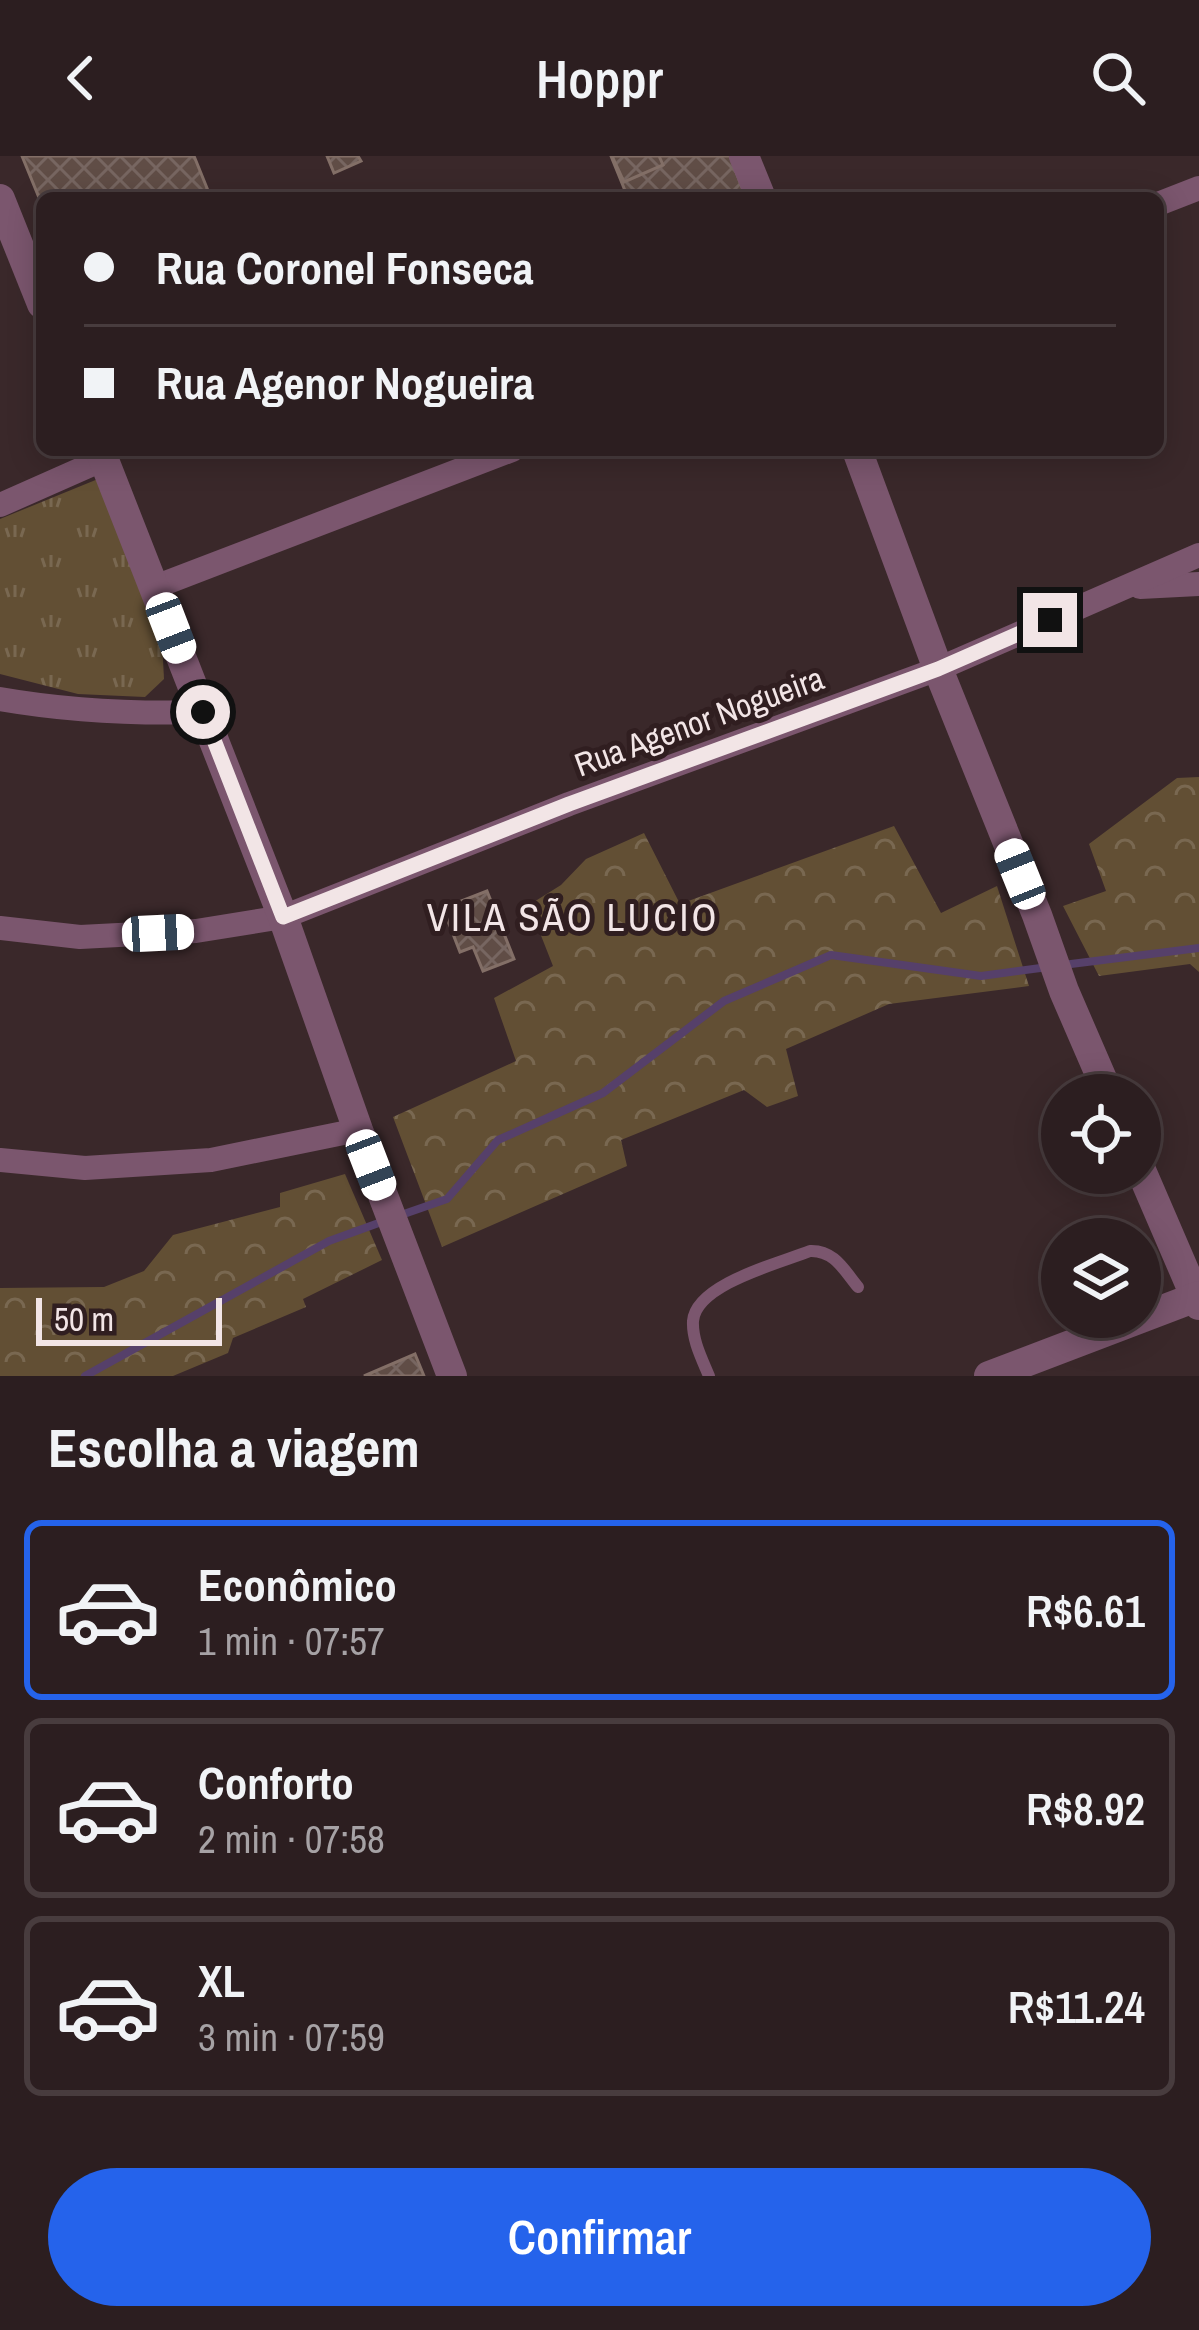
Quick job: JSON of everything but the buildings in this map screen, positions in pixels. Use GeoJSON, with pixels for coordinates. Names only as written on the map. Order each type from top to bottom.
{"type":"FeatureCollection","features":[{"type":"Feature","properties":{"kind":"street"},"geometry":{"type":"LineString","coordinates":[[744,156],[758,192]]}},
{"type":"Feature","properties":{"kind":"street"},"geometry":{"type":"LineString","coordinates":[[1164,202],[1199,188]]}},
{"type":"Feature","properties":{"kind":"street"},"geometry":{"type":"LineString","coordinates":[[0,199],[36,289]]}},
{"type":"Feature","properties":{"kind":"street"},"geometry":{"type":"LineString","coordinates":[[0,505],[98,456]]}},
{"type":"Feature","properties":{"kind":"street"},"geometry":{"type":"LineString","coordinates":[[103,456],[283,917],[452,1376]]}},
{"type":"Feature","properties":{"kind":"street"},"geometry":{"type":"LineString","coordinates":[[154,587],[496,456]]}},
{"type":"Feature","properties":{"kind":"street"},"geometry":{"type":"LineString","coordinates":[[859,456],[938,669],[1099,1074]]}},
{"type":"Feature","properties":{"kind":"street","name":"Rua Agenor Nogueira"},"geometry":{"type":"LineString","coordinates":[[0,928],[80,937],[196,932],[283,917],[569,804],[938,669],[1199,555]]}},
{"type":"Feature","properties":{"kind":"street"},"geometry":{"type":"LineString","coordinates":[[1125,588],[1199,584]]}},
{"type":"Feature","properties":{"kind":"street"},"geometry":{"type":"LineString","coordinates":[[0,699],[80,711],[203,712]]}},
{"type":"Feature","properties":{"kind":"street"},"geometry":{"type":"LineString","coordinates":[[0,1160],[85,1168],[211,1160],[358,1130]]}},
{"type":"Feature","properties":{"kind":"street"},"geometry":{"type":"LineString","coordinates":[[988,1376],[1198,1299],[1152,1194]]}},
{"type":"Feature","properties":{"kind":"lane"},"geometry":{"type":"LineString","coordinates":[[709,1376],[694,1339],[693,1317],[701,1302],[716,1290],[824,1250],[858,1287]]}},
{"type":"Feature","properties":{"kind":"green space"},"geometry":{"type":"Polygon","coordinates":[[[98,479],[162,641],[164,679],[145,697],[78,694],[0,674],[0,519],[98,479]]]}},
{"type":"Feature","properties":{"kind":"green space"},"geometry":{"type":"Polygon","coordinates":[[[1199,777],[1199,972],[1190,964],[1099,976],[1063,906],[1106,891],[1089,844],[1177,778],[1199,777]]]}},
{"type":"Feature","properties":{"kind":"green space"},"geometry":{"type":"Polygon","coordinates":[[[894,826],[941,913],[997,886],[1029,986],[889,1004],[786,1049],[798,1096],[767,1107],[744,1090],[621,1140],[627,1166],[442,1247],[393,1117],[516,1061],[494,998],[553,966],[529,905],[561,885],[586,859],[644,833],[680,904],[894,826]]]}},
{"type":"Feature","properties":{"kind":"green space"},"geometry":{"type":"Polygon","coordinates":[[[345,1174],[382,1260],[303,1299],[306,1307],[233,1338],[228,1353],[173,1376],[0,1376],[0,1288],[104,1287],[144,1271],[173,1235],[280,1207],[280,1193],[345,1174]]]}},
{"type":"Feature","properties":{"kind":"waterway"},"geometry":{"type":"LineString","coordinates":[[1063,965],[1199,948]]}},
{"type":"Feature","properties":{"kind":"waterway"},"geometry":{"type":"LineString","coordinates":[[401,1215],[447,1199],[498,1140],[603,1093],[724,1001],[831,955],[981,976],[1048,967]]}},
{"type":"Feature","properties":{"kind":"waterway"},"geometry":{"type":"LineString","coordinates":[[85,1376],[329,1241],[387,1220]]}},
{"type":"Feature","properties":{"kind":"district","name":"VILA SÃO LUCIO"},"geometry":{"type":"Point","coordinates":[573,917]}},
{"type":"Feature","properties":{"kind":"route"},"geometry":{"type":"LineString","coordinates":[[203,712],[283,917],[569,804],[938,669],[1050,620]]}}]}
